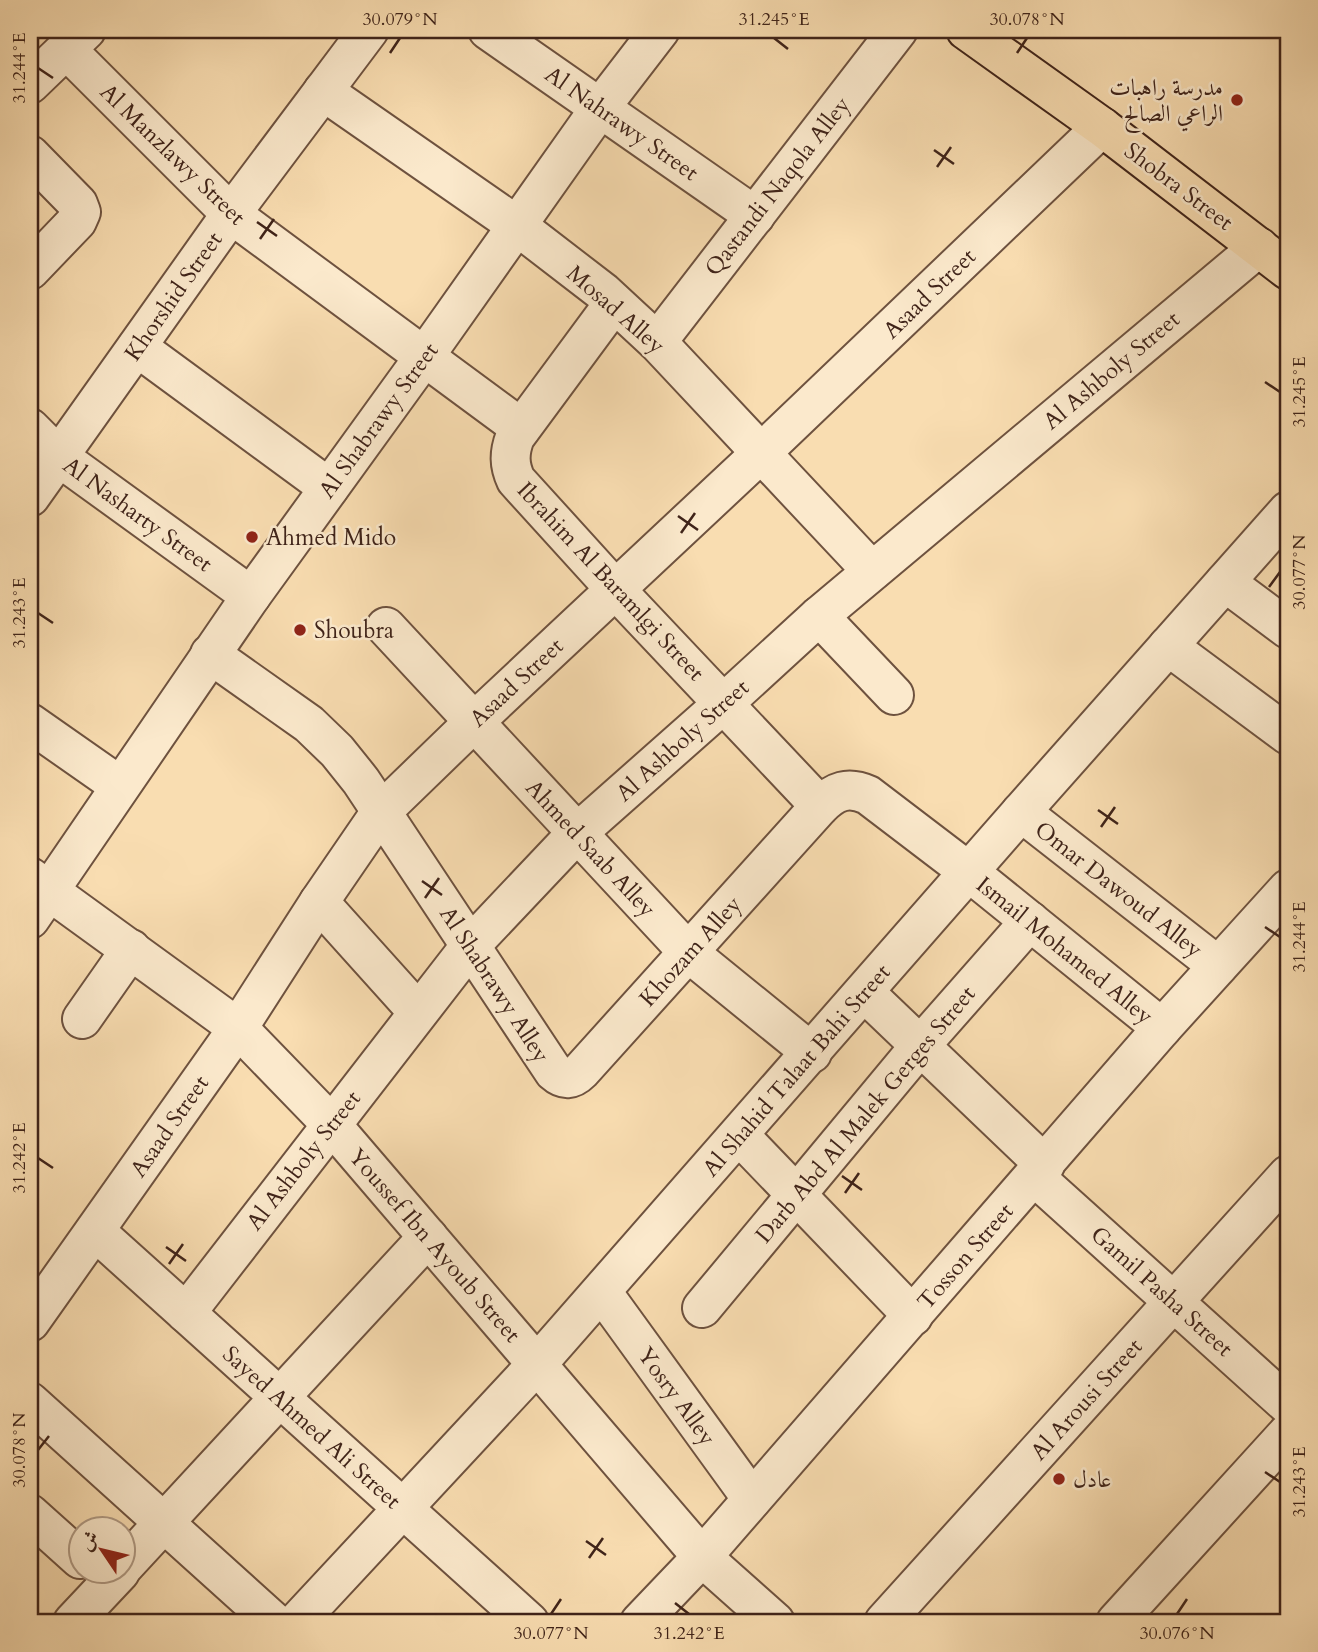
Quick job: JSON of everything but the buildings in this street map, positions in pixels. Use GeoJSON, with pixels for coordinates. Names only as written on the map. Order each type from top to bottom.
{"type":"FeatureCollection","features":[{"type":"Feature","properties":{"kind":"main road","name":"Shobra Street"},"geometry":{"type":"LineString","coordinates":[[966,30],[1102,127],[1274,259]]}},
{"type":"Feature","properties":{"kind":"street","name":"Khorshid Street"},"geometry":{"type":"LineString","coordinates":[[30,497],[231,214],[369,30]]}},
{"type":"Feature","properties":{"kind":"street","name":"Al Nahrawy Street"},"geometry":{"type":"LineString","coordinates":[[488,30],[755,216]]}},
{"type":"Feature","properties":{"kind":"street","name":"Al Shabrawy Street"},"geometry":{"type":"LineString","coordinates":[[36,896],[120,786],[251,596],[600,107],[660,30]]}},
{"type":"Feature","properties":{"kind":"street","name":"Qastandi Naqola Alley"},"geometry":{"type":"LineString","coordinates":[[657,342],[898,30]]}},
{"type":"Feature","properties":{"kind":"street"},"geometry":{"type":"LineString","coordinates":[[30,84],[76,39]]}},
{"type":"Feature","properties":{"kind":"street","name":"Al Manzlawy Street"},"geometry":{"type":"LineString","coordinates":[[76,39],[231,214],[521,428]]}},
{"type":"Feature","properties":{"kind":"street","name":"Mosad Alley"},"geometry":{"type":"LineString","coordinates":[[323,91],[516,225],[614,303],[657,342],[872,570]]}},
{"type":"Feature","properties":{"kind":"street","name":"Asaad Street"},"geometry":{"type":"LineString","coordinates":[[30,1322],[237,1028],[380,813],[1102,127]]}},
{"type":"Feature","properties":{"kind":"street"},"geometry":{"type":"LineString","coordinates":[[30,155],[78,204],[81,212],[77,221],[30,270]]}},
{"type":"Feature","properties":{"kind":"street","name":"Al Ashboly Street"},"geometry":{"type":"LineString","coordinates":[[186,1313],[417,1011],[471,945],[576,834],[872,570],[1274,259]]}},
{"type":"Feature","properties":{"kind":"street","name":"Ibrahim Al Baramlgi Street"},"geometry":{"type":"LineString","coordinates":[[614,303],[521,428],[511,448],[510,459],[516,480],[820,806]]}},
{"type":"Feature","properties":{"kind":"street"},"geometry":{"type":"LineString","coordinates":[[137,346],[329,488]]}},
{"type":"Feature","properties":{"kind":"street","name":"Al Nasharty Street"},"geometry":{"type":"LineString","coordinates":[[30,428],[59,457],[251,596]]}},
{"type":"Feature","properties":{"kind":"street","name":"Al Shahid Talaat Bahi Street"},"geometry":{"type":"LineString","coordinates":[[297,1622],[602,1292],[1021,811],[1288,511]]}},
{"type":"Feature","properties":{"kind":"street"},"geometry":{"type":"LineString","coordinates":[[1225,582],[1288,629]]}},
{"type":"Feature","properties":{"kind":"street"},"geometry":{"type":"LineString","coordinates":[[819,616],[894,695]]}},
{"type":"Feature","properties":{"kind":"street","name":"Ahmed Saab Alley"},"geometry":{"type":"LineString","coordinates":[[386,627],[689,953],[812,1053]]}},
{"type":"Feature","properties":{"kind":"street"},"geometry":{"type":"LineString","coordinates":[[1168,646],[1288,735]]}},
{"type":"Feature","properties":{"kind":"street","name":"Al Shabrawy Alley"},"geometry":{"type":"LineString","coordinates":[[210,654],[309,724],[337,751],[471,945],[554,1072]]}},
{"type":"Feature","properties":{"kind":"street"},"geometry":{"type":"LineString","coordinates":[[30,723],[120,786]]}},
{"type":"Feature","properties":{"kind":"street","name":"Khozam Alley"},"geometry":{"type":"LineString","coordinates":[[554,1072],[568,1079],[576,1077],[830,796],[843,790],[856,790],[868,796],[969,872]]}},
{"type":"Feature","properties":{"kind":"street","name":"Omar Dawoud Alley"},"geometry":{"type":"LineString","coordinates":[[1021,811],[1218,966]]}},
{"type":"Feature","properties":{"kind":"street","name":"Ismail Mohamed Alley"},"geometry":{"type":"LineString","coordinates":[[969,872],[1162,1028]]}},
{"type":"Feature","properties":{"kind":"street","name":"Youssef Ibn Ayoub Street"},"geometry":{"type":"LineString","coordinates":[[36,896],[131,949],[237,1028],[331,1124],[702,1557],[775,1622]]}},
{"type":"Feature","properties":{"kind":"street"},"geometry":{"type":"LineString","coordinates":[[319,902],[417,1011]]}},
{"type":"Feature","properties":{"kind":"street","name":"Tosson Street"},"geometry":{"type":"LineString","coordinates":[[640,1622],[702,1557],[1162,1028],[1218,966],[1282,907]]}},
{"type":"Feature","properties":{"kind":"street","name":"Darb Abd Al Malek Gerges Street"},"geometry":{"type":"LineString","coordinates":[[702,1308],[920,1046],[1030,921]]}},
{"type":"Feature","properties":{"kind":"street"},"geometry":{"type":"LineString","coordinates":[[82,1019],[131,949]]}},
{"type":"Feature","properties":{"kind":"street","name":"Gamil Pasha Street"},"geometry":{"type":"LineString","coordinates":[[864,992],[1040,1171],[1288,1405]]}},
{"type":"Feature","properties":{"kind":"street"},"geometry":{"type":"LineString","coordinates":[[739,1135],[913,1316]]}},
{"type":"Feature","properties":{"kind":"street","name":"Al Arousi Street"},"geometry":{"type":"LineString","coordinates":[[884,1622],[1288,1175]]}},
{"type":"Feature","properties":{"kind":"street","name":"Sayed Ahmed Ali Street"},"geometry":{"type":"LineString","coordinates":[[95,1231],[529,1622]]}},
{"type":"Feature","properties":{"kind":"street"},"geometry":{"type":"LineString","coordinates":[[136,1550],[428,1237]]}},
{"type":"Feature","properties":{"kind":"street","name":"Yosry Alley"},"geometry":{"type":"LineString","coordinates":[[602,1292],[752,1499]]}},
{"type":"Feature","properties":{"kind":"street"},"geometry":{"type":"LineString","coordinates":[[30,1402],[274,1622]]}},
{"type":"Feature","properties":{"kind":"street"},"geometry":{"type":"LineString","coordinates":[[1116,1622],[1288,1433]]}},
{"type":"Feature","properties":{"kind":"street"},"geometry":{"type":"LineString","coordinates":[[30,1514],[66,1546]]}},
{"type":"Feature","properties":{"kind":"street"},"geometry":{"type":"LineString","coordinates":[[73,1622],[102,1586]]}},
{"type":"Feature","properties":{"kind":"place","name":"مدرسة راهبات الراعي الصالح"},"geometry":{"type":"Point","coordinates":[1237,100]}},
{"type":"Feature","properties":{"kind":"place","name":"Ahmed Mido"},"geometry":{"type":"Point","coordinates":[252,537]}},
{"type":"Feature","properties":{"kind":"place","name":"Shoubra"},"geometry":{"type":"Point","coordinates":[300,630]}},
{"type":"Feature","properties":{"kind":"place","name":"عادل"},"geometry":{"type":"Point","coordinates":[1059,1479]}}]}
